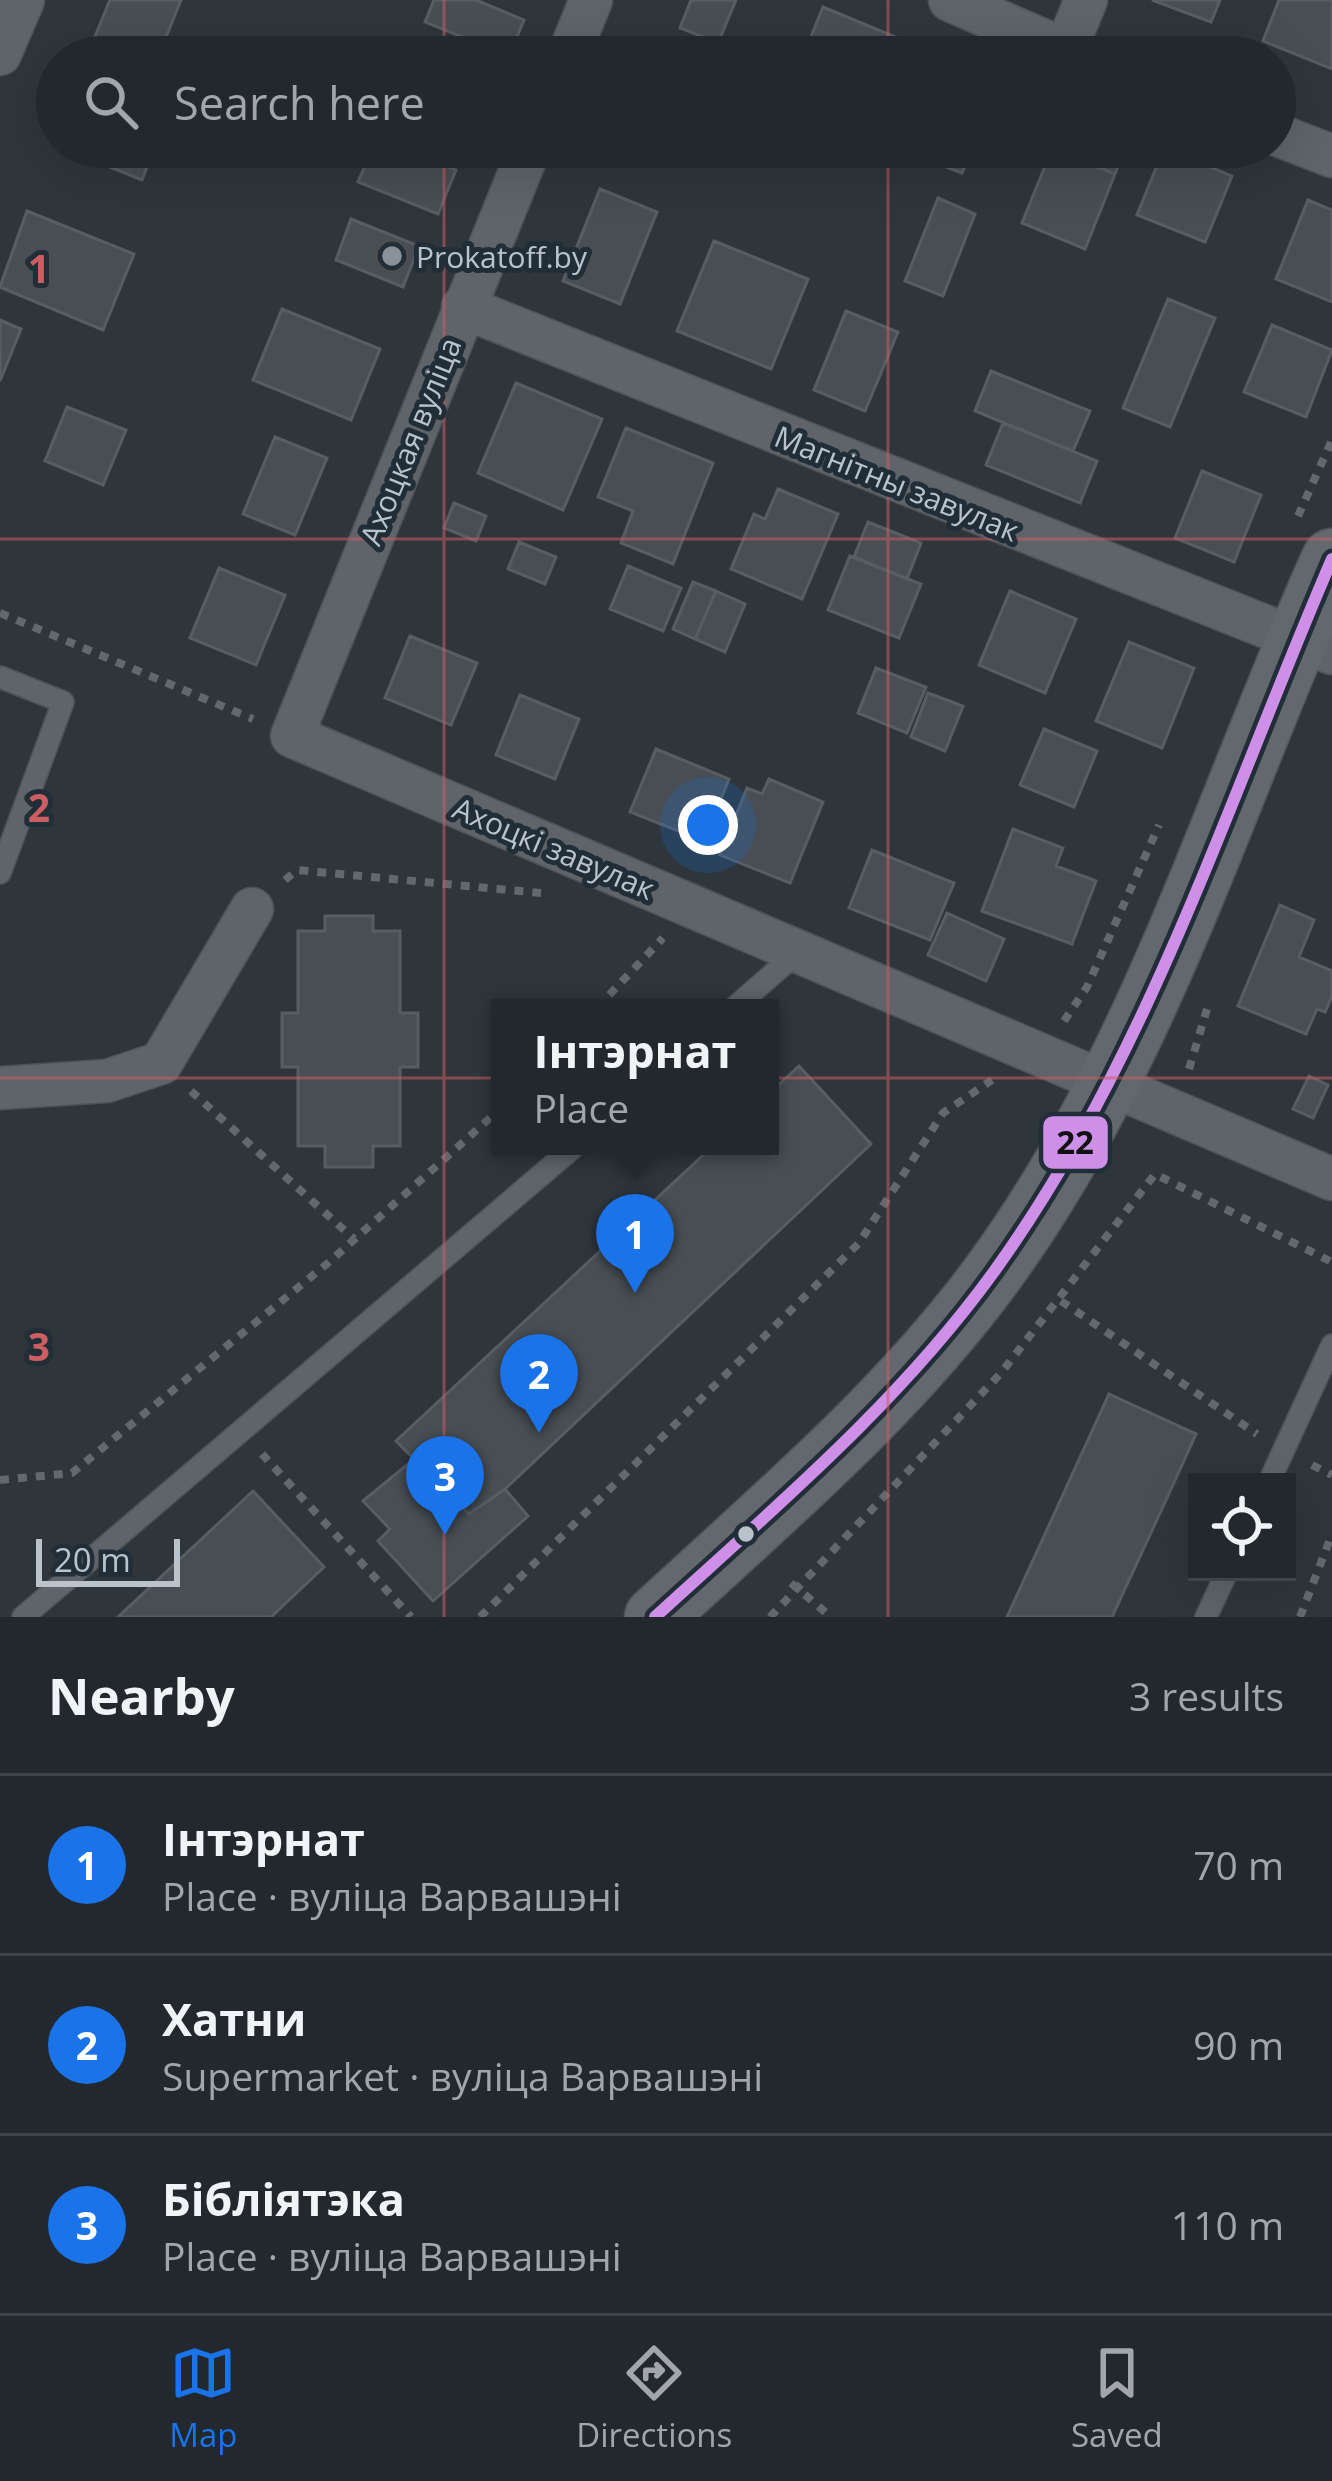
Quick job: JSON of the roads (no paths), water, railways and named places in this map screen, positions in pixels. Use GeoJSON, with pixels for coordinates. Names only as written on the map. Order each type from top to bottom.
{"type":"FeatureCollection","features":[{"type":"Feature","properties":{"kind":"street"},"geometry":{"type":"LineString","coordinates":[[0,54],[23,0]]}},
{"type":"Feature","properties":{"kind":"street"},"geometry":{"type":"LineString","coordinates":[[576,36],[591,0]]}},
{"type":"Feature","properties":{"kind":"street"},"geometry":{"type":"LineString","coordinates":[[950,0],[1032,36]]}},
{"type":"Feature","properties":{"kind":"street"},"geometry":{"type":"LineString","coordinates":[[1077,36],[1086,0]]}},
{"type":"Feature","properties":{"kind":"street"},"geometry":{"type":"LineString","coordinates":[[1296,142],[1332,156]]}},
{"type":"Feature","properties":{"kind":"street","name":"Ахоцкая вуліца"},"geometry":{"type":"LineString","coordinates":[[292,736],[521,168]]}},
{"type":"Feature","properties":{"kind":"street","name":"Магнітны завулак"},"geometry":{"type":"LineString","coordinates":[[464,308],[1314,646]]}},
{"type":"Feature","properties":{"kind":"street"},"geometry":{"type":"LineString","coordinates":[[655,1617],[852,1435],[947,1333],[1048,1191],[1136,1032],[1314,646],[1332,559]]}},
{"type":"Feature","properties":{"kind":"street","name":"Ахоцкі завулак"},"geometry":{"type":"LineString","coordinates":[[292,736],[1332,1179]]}},
{"type":"Feature","properties":{"kind":"street"},"geometry":{"type":"LineString","coordinates":[[0,1088],[107,1081],[161,1063],[252,909]]}},
{"type":"Feature","properties":{"kind":"lane"},"geometry":{"type":"LineString","coordinates":[[0,677],[63,702],[0,874]]}},
{"type":"Feature","properties":{"kind":"lane"},"geometry":{"type":"LineString","coordinates":[[744,999],[798,952]]}},
{"type":"Feature","properties":{"kind":"lane"},"geometry":{"type":"LineString","coordinates":[[23,1617],[244,1434],[565,1155]]}},
{"type":"Feature","properties":{"kind":"lane"},"geometry":{"type":"LineString","coordinates":[[1273,1473],[1332,1346]]}},
{"type":"Feature","properties":{"kind":"lane"},"geometry":{"type":"LineString","coordinates":[[1206,1617],[1223,1581]]}},
{"type":"Feature","properties":{"kind":"place","name":"Prokatoff.by"},"geometry":{"type":"Point","coordinates":[392,256]}},
{"type":"Feature","properties":{"kind":"place","name":"Інтэрнат"},"geometry":{"type":"Point","coordinates":[635,1293]}},
{"type":"Feature","properties":{"kind":"place","name":"Хатни"},"geometry":{"type":"Point","coordinates":[539,1433]}},
{"type":"Feature","properties":{"kind":"place","name":"Бібліятэка"},"geometry":{"type":"Point","coordinates":[445,1535]}}]}
